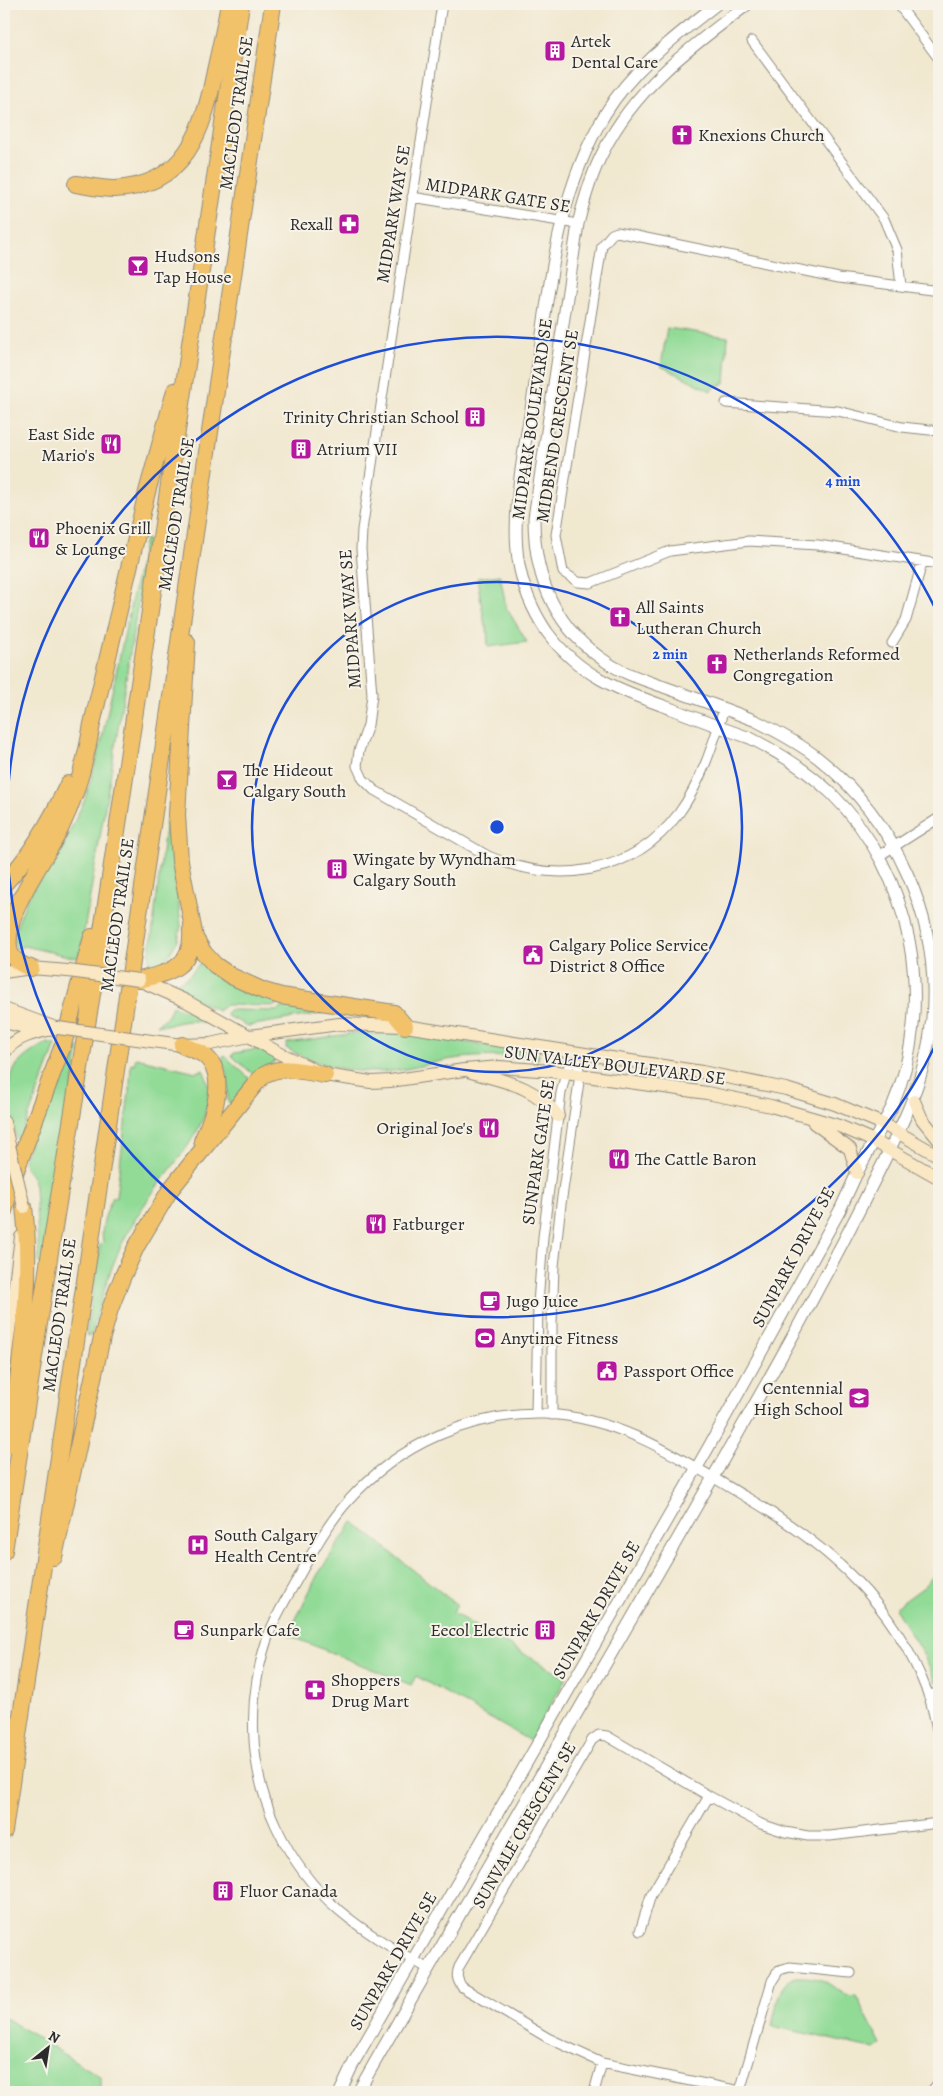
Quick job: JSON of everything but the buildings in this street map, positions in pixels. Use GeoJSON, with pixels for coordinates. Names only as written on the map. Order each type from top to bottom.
{"type":"FeatureCollection","features":[{"type":"Feature","properties":{"kind":"highway"},"geometry":{"type":"LineString","coordinates":[[76,184],[104,188],[136,186],[165,174],[186,155],[198,132],[208,105],[229,4]]}},
{"type":"Feature","properties":{"kind":"highway","name":"MACLEOD TRAIL SE"},"geometry":{"type":"LineString","coordinates":[[4,1551],[119,823],[241,4]]}},
{"type":"Feature","properties":{"kind":"highway","name":"MACLEOD TRAIL SE"},"geometry":{"type":"LineString","coordinates":[[4,1831],[272,4]]}},
{"type":"Feature","properties":{"kind":"highway"},"geometry":{"type":"LineString","coordinates":[[31,968],[21,964],[11,955],[5,939],[5,923],[10,910],[58,835],[86,759],[92,724],[146,492],[194,322]]}},
{"type":"Feature","properties":{"kind":"highway"},"geometry":{"type":"LineString","coordinates":[[194,533],[177,816],[180,861],[195,938],[204,953],[215,965],[248,985],[282,996],[394,1013],[405,1026]]}},
{"type":"Feature","properties":{"kind":"highway"},"geometry":{"type":"LineString","coordinates":[[4,884],[22,864],[41,837],[55,812],[92,724]]}},
{"type":"Feature","properties":{"kind":"highway"},"geometry":{"type":"LineString","coordinates":[[4,1211],[12,1181],[63,1045],[88,955],[119,823]]}},
{"type":"Feature","properties":{"kind":"highway"},"geometry":{"type":"LineString","coordinates":[[139,980],[168,973],[185,960],[192,939],[191,920]]}},
{"type":"Feature","properties":{"kind":"highway"},"geometry":{"type":"LineString","coordinates":[[182,1045],[200,1053],[206,1058],[215,1073],[217,1095],[212,1116],[189,1165]]}},
{"type":"Feature","properties":{"kind":"highway"},"geometry":{"type":"LineString","coordinates":[[23,1699],[93,1376],[110,1309],[136,1247],[170,1190],[264,1075],[272,1071],[286,1069],[325,1075]]}},
{"type":"Feature","properties":{"kind":"highway"},"geometry":{"type":"LineString","coordinates":[[4,1507],[29,1271],[24,1207]]}},
{"type":"Feature","properties":{"kind":"main road","name":"SUN VALLEY BOULEVARD SE"},"geometry":{"type":"LineString","coordinates":[[4,972],[31,968],[139,980],[186,1001],[279,1053],[325,1075],[371,1082],[500,1067],[566,1073],[716,1095],[799,1114],[839,1126],[874,1141],[939,1178]]}},
{"type":"Feature","properties":{"kind":"main road"},"geometry":{"type":"LineString","coordinates":[[4,1009],[36,1022],[58,1028]]}},
{"type":"Feature","properties":{"kind":"main road"},"geometry":{"type":"LineString","coordinates":[[4,1022],[28,1028],[58,1028]]}},
{"type":"Feature","properties":{"kind":"main road","name":"SUN VALLEY BOULEVARD SE"},"geometry":{"type":"LineString","coordinates":[[58,1028],[182,1045],[210,1044],[250,1036],[339,1024],[405,1026],[702,1072],[777,1087],[835,1104],[883,1124],[939,1156]]}},
{"type":"Feature","properties":{"kind":"main road"},"geometry":{"type":"LineString","coordinates":[[4,1052],[14,1042],[23,1037],[58,1028]]}},
{"type":"Feature","properties":{"kind":"main road"},"geometry":{"type":"LineString","coordinates":[[464,1070],[524,1086],[544,1100],[558,1116]]}},
{"type":"Feature","properties":{"kind":"main road"},"geometry":{"type":"LineString","coordinates":[[914,1101],[920,1116],[939,1140]]}},
{"type":"Feature","properties":{"kind":"main road"},"geometry":{"type":"LineString","coordinates":[[799,1114],[832,1134],[850,1149],[857,1173]]}},
{"type":"Feature","properties":{"kind":"main road"},"geometry":{"type":"LineString","coordinates":[[4,1122],[24,1207],[4,1369]]}},
{"type":"Feature","properties":{"kind":"street","name":"MIDPARK WAY SE"},"geometry":{"type":"LineString","coordinates":[[442,4],[362,530],[361,549],[372,695],[368,725],[357,761],[362,780],[388,799],[488,856],[507,864],[533,871],[550,873],[577,872],[624,858],[640,849],[668,826],[694,788],[724,709]]}},
{"type":"Feature","properties":{"kind":"street","name":"MIDPARK BOULEVARD SE"},"geometry":{"type":"LineString","coordinates":[[717,4],[646,62],[606,112],[588,144],[561,222],[524,454],[516,539],[518,558],[526,590],[541,621],[556,643],[588,672],[624,692],[718,726],[767,747],[806,772],[842,805],[878,856],[895,892],[912,949],[915,1018],[912,1047],[903,1082],[874,1141]]}},
{"type":"Feature","properties":{"kind":"street","name":"MIDPARK BOULEVARD SE"},"geometry":{"type":"LineString","coordinates":[[748,4],[680,56],[660,75],[632,106],[603,152],[585,199],[578,224],[534,518],[535,554],[544,586],[552,604],[572,632],[609,665],[775,730],[816,756],[841,777],[865,804],[894,846],[915,890],[922,915],[928,938],[933,986],[928,1049],[914,1101],[890,1150]]}},
{"type":"Feature","properties":{"kind":"street"},"geometry":{"type":"LineString","coordinates":[[898,4],[938,53]]}},
{"type":"Feature","properties":{"kind":"street"},"geometry":{"type":"LineString","coordinates":[[752,41],[884,219],[897,250],[901,286]]}},
{"type":"Feature","properties":{"kind":"street","name":"MIDPARK GATE SE"},"geometry":{"type":"LineString","coordinates":[[412,197],[578,224]]}},
{"type":"Feature","properties":{"kind":"street","name":"MIDBEND CRESCENT SE"},"geometry":{"type":"LineString","coordinates":[[939,291],[839,278],[617,232],[612,234],[602,246],[556,535],[563,572],[578,582],[590,583],[670,551],[749,541],[818,545],[922,563],[939,564]]}},
{"type":"Feature","properties":{"kind":"street"},"geometry":{"type":"LineString","coordinates":[[726,403],[838,412],[902,427],[939,431]]}},
{"type":"Feature","properties":{"kind":"street"},"geometry":{"type":"LineString","coordinates":[[892,643],[906,620],[922,563]]}},
{"type":"Feature","properties":{"kind":"street"},"geometry":{"type":"LineString","coordinates":[[878,856],[939,818]]}},
{"type":"Feature","properties":{"kind":"street","name":"SUNPARK GATE SE"},"geometry":{"type":"LineString","coordinates":[[536,1414],[538,1304],[541,1257],[558,1116],[566,1073],[575,1052]]}},
{"type":"Feature","properties":{"kind":"street","name":"SUNPARK GATE SE"},"geometry":{"type":"LineString","coordinates":[[552,1415],[554,1269],[561,1204],[580,1075],[575,1052]]}},
{"type":"Feature","properties":{"kind":"street","name":"SUNPARK DRIVE SE"},"geometry":{"type":"LineString","coordinates":[[340,2092],[354,2062],[697,1468],[818,1252],[874,1141]]}},
{"type":"Feature","properties":{"kind":"street","name":"SUNPARK DRIVE SE"},"geometry":{"type":"LineString","coordinates":[[358,2092],[713,1478],[810,1306],[890,1150]]}},
{"type":"Feature","properties":{"kind":"street"},"geometry":{"type":"LineString","coordinates":[[429,1969],[364,1930],[335,1908],[308,1879],[292,1857],[276,1828],[260,1779],[254,1739],[254,1698],[260,1664],[274,1622],[322,1537],[349,1499],[374,1475],[416,1446],[455,1429],[492,1419],[536,1414],[552,1415],[591,1421],[628,1432],[697,1468],[786,1521],[847,1570],[892,1626],[906,1650],[928,1694],[939,1739]]}},
{"type":"Feature","properties":{"kind":"street"},"geometry":{"type":"LineString","coordinates":[[928,1694],[939,1693]]}},
{"type":"Feature","properties":{"kind":"street","name":"SUNVALE CRESCENT SE"},"geometry":{"type":"LineString","coordinates":[[743,2091],[602,2063],[548,2038],[462,1987],[457,1977],[459,1967],[587,1747],[596,1736],[607,1736],[709,1796],[761,1824],[785,1832],[830,1836],[939,1823]]}},
{"type":"Feature","properties":{"kind":"street"},"geometry":{"type":"LineString","coordinates":[[640,1931],[650,1895],[709,1796]]}},
{"type":"Feature","properties":{"kind":"street"},"geometry":{"type":"LineString","coordinates":[[743,2091],[772,1981],[779,1970],[790,1967],[851,1972]]}},
{"type":"Feature","properties":{"kind":"street"},"geometry":{"type":"LineString","coordinates":[[594,2092],[602,2063]]}},
{"type":"Feature","properties":{"kind":"street"},"geometry":{"type":"LineString","coordinates":[[931,2092],[939,2082]]}},
{"type":"Feature","properties":{"kind":"green space"},"geometry":{"type":"Polygon","coordinates":[[[667,328],[728,337],[725,384],[714,387],[711,391],[661,366],[667,328]]]}},
{"type":"Feature","properties":{"kind":"green space"},"geometry":{"type":"Polygon","coordinates":[[[145,539],[148,540],[81,949],[77,958],[24,946],[16,949],[13,936],[27,899],[53,859],[55,860],[58,856],[85,799],[100,747],[145,539]]]}},
{"type":"Feature","properties":{"kind":"green space"},"geometry":{"type":"Polygon","coordinates":[[[500,575],[506,607],[527,642],[488,647],[487,626],[485,626],[477,578],[500,575]]]}},
{"type":"Feature","properties":{"kind":"green space"},"geometry":{"type":"Polygon","coordinates":[[[166,819],[169,823],[181,926],[178,940],[161,968],[148,969],[166,819]]]}},
{"type":"Feature","properties":{"kind":"green space"},"geometry":{"type":"Polygon","coordinates":[[[199,964],[204,964],[278,1002],[275,1006],[226,1005],[218,1011],[175,989],[175,984],[188,977],[199,964]]]}},
{"type":"Feature","properties":{"kind":"green space"},"geometry":{"type":"Polygon","coordinates":[[[284,1003],[323,1008],[323,1013],[248,1026],[227,1016],[226,1013],[229,1010],[276,1011],[282,1008],[284,1003]]]}},
{"type":"Feature","properties":{"kind":"green space"},"geometry":{"type":"Polygon","coordinates":[[[172,1006],[189,1011],[212,1023],[184,1021],[157,1025],[168,1016],[172,1006]]]}},
{"type":"Feature","properties":{"kind":"green space"},"geometry":{"type":"Polygon","coordinates":[[[355,1033],[415,1034],[539,1054],[538,1059],[474,1057],[446,1060],[400,1070],[365,1072],[324,1064],[286,1048],[287,1043],[355,1033]]]}},
{"type":"Feature","properties":{"kind":"green space"},"geometry":{"type":"Polygon","coordinates":[[[47,1043],[56,1045],[18,1144],[9,1103],[10,1082],[18,1064],[31,1052],[47,1043]]]}},
{"type":"Feature","properties":{"kind":"green space"},"geometry":{"type":"Polygon","coordinates":[[[68,1046],[79,1048],[43,1264],[39,1264],[35,1186],[23,1160],[68,1046]]]}},
{"type":"Feature","properties":{"kind":"green space"},"geometry":{"type":"Polygon","coordinates":[[[259,1049],[275,1057],[274,1062],[254,1075],[232,1056],[234,1053],[259,1049]]]}},
{"type":"Feature","properties":{"kind":"green space"},"geometry":{"type":"Polygon","coordinates":[[[224,1055],[250,1079],[233,1104],[228,1102],[228,1078],[222,1060],[224,1055]]]}},
{"type":"Feature","properties":{"kind":"green space"},"geometry":{"type":"Polygon","coordinates":[[[136,1058],[196,1072],[203,1070],[208,1085],[208,1100],[204,1116],[197,1131],[143,1207],[122,1244],[106,1283],[91,1336],[86,1335],[100,1245],[103,1242],[103,1225],[110,1202],[113,1197],[116,1197],[131,1063],[134,1064],[136,1058]]]}},
{"type":"Feature","properties":{"kind":"green space"},"geometry":{"type":"Polygon","coordinates":[[[353,1522],[457,1605],[453,1613],[566,1678],[530,1741],[416,1676],[411,1685],[288,1635],[318,1574],[353,1522]]]}},
{"type":"Feature","properties":{"kind":"green space"},"geometry":{"type":"Polygon","coordinates":[[[939,1570],[939,1683],[936,1682],[924,1656],[895,1608],[921,1589],[939,1570]]]}},
{"type":"Feature","properties":{"kind":"green space"},"geometry":{"type":"Polygon","coordinates":[[[796,1977],[810,1977],[821,1980],[842,1993],[856,1996],[881,2044],[875,2049],[772,2026],[781,1990],[785,1984],[796,1977]]]}},
{"type":"Feature","properties":{"kind":"green space"},"geometry":{"type":"Polygon","coordinates":[[[4,2017],[101,2077],[101,2092],[4,2092],[4,2017]]]}},
{"type":"Feature","properties":{"kind":"place","name":"Artek Dental Care"},"geometry":{"type":"Point","coordinates":[555,51]}},
{"type":"Feature","properties":{"kind":"place","name":"Knexions Church"},"geometry":{"type":"Point","coordinates":[682,135]}},
{"type":"Feature","properties":{"kind":"place","name":"Rexall"},"geometry":{"type":"Point","coordinates":[349,224]}},
{"type":"Feature","properties":{"kind":"place","name":"Hudsons Tap House"},"geometry":{"type":"Point","coordinates":[138,266]}},
{"type":"Feature","properties":{"kind":"place","name":"Trinity Christian School"},"geometry":{"type":"Point","coordinates":[475,417]}},
{"type":"Feature","properties":{"kind":"place","name":"East Side Mario's"},"geometry":{"type":"Point","coordinates":[111,444]}},
{"type":"Feature","properties":{"kind":"place","name":"Atrium VII"},"geometry":{"type":"Point","coordinates":[301,449]}},
{"type":"Feature","properties":{"kind":"place","name":"Phoenix Grill & Lounge"},"geometry":{"type":"Point","coordinates":[39,538]}},
{"type":"Feature","properties":{"kind":"place","name":"All Saints Lutheran Church"},"geometry":{"type":"Point","coordinates":[620,617]}},
{"type":"Feature","properties":{"kind":"place","name":"Netherlands Reformed Congregation"},"geometry":{"type":"Point","coordinates":[717,664]}},
{"type":"Feature","properties":{"kind":"place","name":"The Hideout Calgary South"},"geometry":{"type":"Point","coordinates":[227,780]}},
{"type":"Feature","properties":{"kind":"place","name":"Wingate by Wyndham Calgary South"},"geometry":{"type":"Point","coordinates":[337,869]}},
{"type":"Feature","properties":{"kind":"place","name":"Calgary Police Service District 8 Office"},"geometry":{"type":"Point","coordinates":[533,955]}},
{"type":"Feature","properties":{"kind":"place","name":"Original Joe's"},"geometry":{"type":"Point","coordinates":[489,1128]}},
{"type":"Feature","properties":{"kind":"place","name":"The Cattle Baron"},"geometry":{"type":"Point","coordinates":[619,1159]}},
{"type":"Feature","properties":{"kind":"place","name":"Fatburger"},"geometry":{"type":"Point","coordinates":[376,1224]}},
{"type":"Feature","properties":{"kind":"place","name":"Jugo Juice"},"geometry":{"type":"Point","coordinates":[490,1301]}},
{"type":"Feature","properties":{"kind":"place","name":"Anytime Fitness"},"geometry":{"type":"Point","coordinates":[485,1338]}},
{"type":"Feature","properties":{"kind":"place","name":"Passport Office"},"geometry":{"type":"Point","coordinates":[607,1371]}},
{"type":"Feature","properties":{"kind":"place","name":"Centennial High School"},"geometry":{"type":"Point","coordinates":[859,1398]}},
{"type":"Feature","properties":{"kind":"place","name":"South Calgary Health Centre"},"geometry":{"type":"Point","coordinates":[198,1545]}},
{"type":"Feature","properties":{"kind":"place","name":"Sunpark Cafe"},"geometry":{"type":"Point","coordinates":[184,1630]}},
{"type":"Feature","properties":{"kind":"place","name":"Eecol Electric"},"geometry":{"type":"Point","coordinates":[545,1630]}},
{"type":"Feature","properties":{"kind":"place","name":"Shoppers Drug Mart"},"geometry":{"type":"Point","coordinates":[315,1690]}},
{"type":"Feature","properties":{"kind":"place","name":"Fluor Canada"},"geometry":{"type":"Point","coordinates":[223,1891]}}]}
